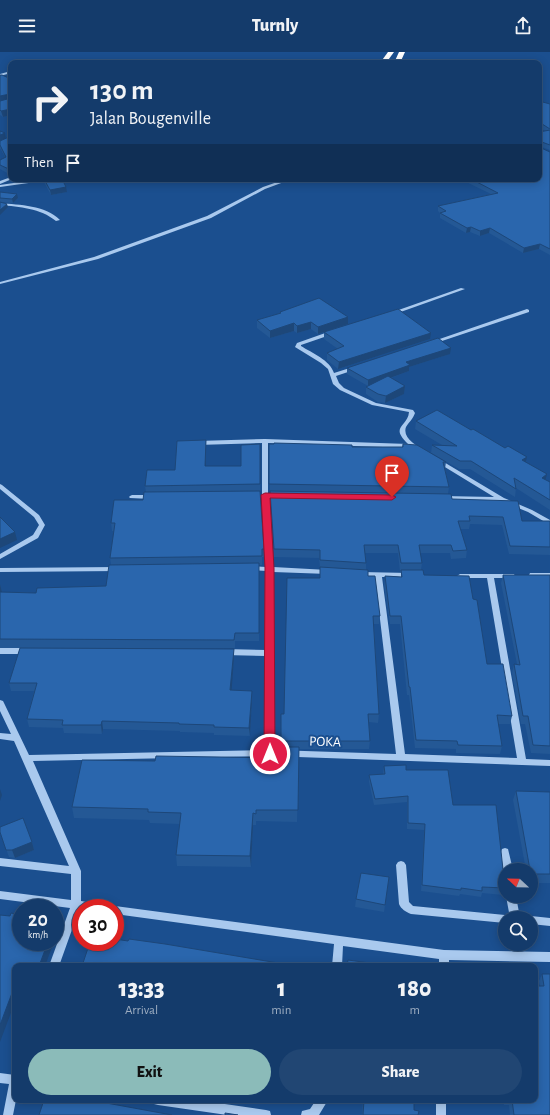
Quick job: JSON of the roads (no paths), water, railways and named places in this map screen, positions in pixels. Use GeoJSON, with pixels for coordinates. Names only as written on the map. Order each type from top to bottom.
{"type":"FeatureCollection","features":[{"type":"Feature","properties":{"kind":"street"},"geometry":{"type":"LineString","coordinates":[[0,186],[29,182]]}},
{"type":"Feature","properties":{"kind":"street"},"geometry":{"type":"LineString","coordinates":[[0,284],[103,256],[209,217],[264,188],[281,182]]}},
{"type":"Feature","properties":{"kind":"street"},"geometry":{"type":"LineString","coordinates":[[0,204],[34,209],[53,215],[58,220]]}},
{"type":"Feature","properties":{"kind":"street"},"geometry":{"type":"LineString","coordinates":[[388,314],[463,289]]}},
{"type":"Feature","properties":{"kind":"street"},"geometry":{"type":"LineString","coordinates":[[422,346],[527,311]]}},
{"type":"Feature","properties":{"kind":"street"},"geometry":{"type":"LineString","coordinates":[[336,331],[298,346],[330,368],[336,384],[360,398],[374,404],[411,411],[411,419],[404,427],[402,432],[404,437],[415,446],[502,499],[530,511],[550,524]]}},
{"type":"Feature","properties":{"kind":"street"},"geometry":{"type":"LineString","coordinates":[[332,375],[362,365]]}},
{"type":"Feature","properties":{"kind":"street"},"geometry":{"type":"LineString","coordinates":[[192,443],[265,441],[415,446]]}},
{"type":"Feature","properties":{"kind":"street"},"geometry":{"type":"LineString","coordinates":[[265,441],[265,495],[270,568],[270,754]]}},
{"type":"Feature","properties":{"kind":"street"},"geometry":{"type":"LineString","coordinates":[[0,486],[36,516],[42,525],[36,536],[0,557]]}},
{"type":"Feature","properties":{"kind":"street"},"geometry":{"type":"LineString","coordinates":[[258,496],[273,496]]}},
{"type":"Feature","properties":{"kind":"street"},"geometry":{"type":"LineString","coordinates":[[132,498],[156,497]]}},
{"type":"Feature","properties":{"kind":"street"},"geometry":{"type":"LineString","coordinates":[[439,498],[502,499]]}},
{"type":"Feature","properties":{"kind":"street"},"geometry":{"type":"LineString","coordinates":[[246,568],[339,572]]}},
{"type":"Feature","properties":{"kind":"street"},"geometry":{"type":"LineString","coordinates":[[0,570],[127,569]]}},
{"type":"Feature","properties":{"kind":"street"},"geometry":{"type":"LineString","coordinates":[[354,573],[378,575],[415,575]]}},
{"type":"Feature","properties":{"kind":"street"},"geometry":{"type":"LineString","coordinates":[[378,575],[401,758]]}},
{"type":"Feature","properties":{"kind":"street"},"geometry":{"type":"LineString","coordinates":[[452,576],[550,575]]}},
{"type":"Feature","properties":{"kind":"street"},"geometry":{"type":"LineString","coordinates":[[490,576],[522,761]]}},
{"type":"Feature","properties":{"kind":"street"},"geometry":{"type":"LineString","coordinates":[[0,651],[40,651]]}},
{"type":"Feature","properties":{"kind":"street"},"geometry":{"type":"LineString","coordinates":[[214,652],[270,653]]}},
{"type":"Feature","properties":{"kind":"street"},"geometry":{"type":"LineString","coordinates":[[0,703],[18,738],[76,871],[76,899]]}},
{"type":"Feature","properties":{"kind":"street"},"geometry":{"type":"LineString","coordinates":[[0,736],[18,738]]}},
{"type":"Feature","properties":{"kind":"street","name":"POKA"},"geometry":{"type":"LineString","coordinates":[[27,758],[270,754],[550,763]]}},
{"type":"Feature","properties":{"kind":"street"},"geometry":{"type":"LineString","coordinates":[[505,852],[507,863]]}},
{"type":"Feature","properties":{"kind":"street"},"geometry":{"type":"LineString","coordinates":[[0,862],[76,871]]}},
{"type":"Feature","properties":{"kind":"street"},"geometry":{"type":"LineString","coordinates":[[401,865],[404,904],[411,910],[498,917]]}},
{"type":"Feature","properties":{"kind":"street"},"geometry":{"type":"LineString","coordinates":[[0,895],[72,904]]}},
{"type":"Feature","properties":{"kind":"street"},"geometry":{"type":"LineString","coordinates":[[124,911],[444,955],[550,957]]}},
{"type":"Feature","properties":{"kind":"street"},"geometry":{"type":"LineString","coordinates":[[55,963],[72,916]]}},
{"type":"Feature","properties":{"kind":"street"},"geometry":{"type":"LineString","coordinates":[[538,921],[550,922]]}},
{"type":"Feature","properties":{"kind":"street"},"geometry":{"type":"LineString","coordinates":[[336,963],[339,940]]}},
{"type":"Feature","properties":{"kind":"street"},"geometry":{"type":"LineString","coordinates":[[444,955],[444,963]]}},
{"type":"Feature","properties":{"kind":"street"},"geometry":{"type":"LineString","coordinates":[[0,1078],[12,1080]]}},
{"type":"Feature","properties":{"kind":"street"},"geometry":{"type":"LineString","coordinates":[[8,1115],[12,1095]]}},
{"type":"Feature","properties":{"kind":"street"},"geometry":{"type":"LineString","coordinates":[[180,1103],[266,1115]]}},
{"type":"Feature","properties":{"kind":"street"},"geometry":{"type":"LineString","coordinates":[[306,1115],[313,1114],[321,1103]]}},
{"type":"Feature","properties":{"kind":"street"},"geometry":{"type":"LineString","coordinates":[[441,1103],[441,1115]]}}]}
